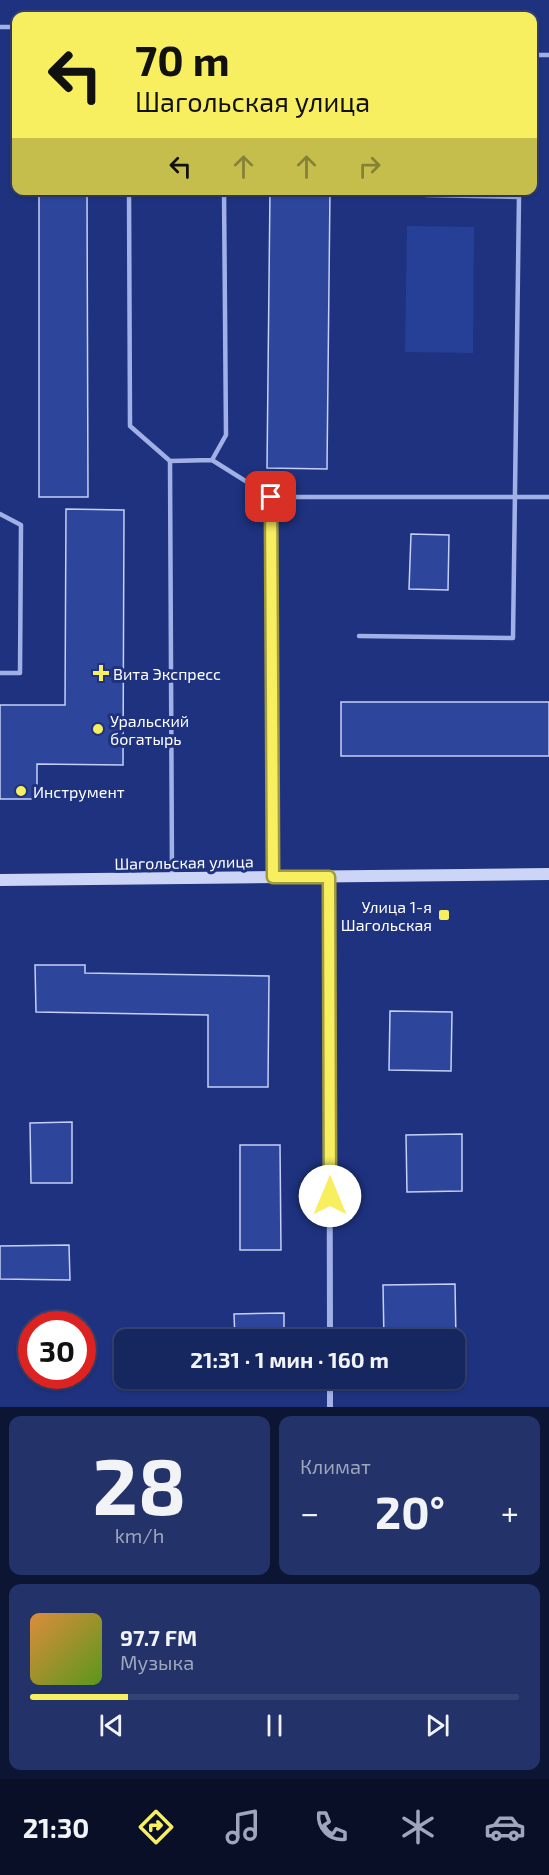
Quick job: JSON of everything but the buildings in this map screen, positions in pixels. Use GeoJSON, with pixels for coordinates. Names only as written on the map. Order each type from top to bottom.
{"type":"FeatureCollection","features":[{"type":"Feature","properties":{"kind":"main road","name":"Шагольская улица"},"geometry":{"type":"LineString","coordinates":[[0,880],[549,874]]}},
{"type":"Feature","properties":{"kind":"street"},"geometry":{"type":"LineString","coordinates":[[329,877],[330,1329]]}},
{"type":"Feature","properties":{"kind":"street"},"geometry":{"type":"LineString","coordinates":[[330,1389],[330,1407]]}},
{"type":"Feature","properties":{"kind":"lane"},"geometry":{"type":"LineString","coordinates":[[129,195],[130,426],[170,461],[212,460],[271,497],[549,497]]}},
{"type":"Feature","properties":{"kind":"lane"},"geometry":{"type":"LineString","coordinates":[[212,460],[226,435],[224,195]]}},
{"type":"Feature","properties":{"kind":"lane"},"geometry":{"type":"LineString","coordinates":[[358,636],[513,638],[519,197],[426,195]]}},
{"type":"Feature","properties":{"kind":"lane"},"geometry":{"type":"LineString","coordinates":[[170,461],[172,878]]}},
{"type":"Feature","properties":{"kind":"lane"},"geometry":{"type":"LineString","coordinates":[[271,497],[273,877]]}},
{"type":"Feature","properties":{"kind":"lane"},"geometry":{"type":"LineString","coordinates":[[0,514],[21,525],[20,673],[0,673]]}},
{"type":"Feature","properties":{"kind":"shaded area"},"geometry":{"type":"Polygon","coordinates":[[[407,226],[474,227],[473,353],[405,352],[407,226]]]}},
{"type":"Feature","properties":{"kind":"place","name":"Вита Экспресс"},"geometry":{"type":"Point","coordinates":[101,673]}},
{"type":"Feature","properties":{"kind":"place","name":"Уральский богатырь"},"geometry":{"type":"Point","coordinates":[98,729]}},
{"type":"Feature","properties":{"kind":"place","name":"Инструмент"},"geometry":{"type":"Point","coordinates":[21,791]}},
{"type":"Feature","properties":{"kind":"place","name":"Улица 1-я Шагольская"},"geometry":{"type":"Point","coordinates":[444,915]}},
{"type":"Feature","properties":{"kind":"route"},"geometry":{"type":"LineString","coordinates":[[271,497],[273,877],[329,877],[330,1196]]}}]}
